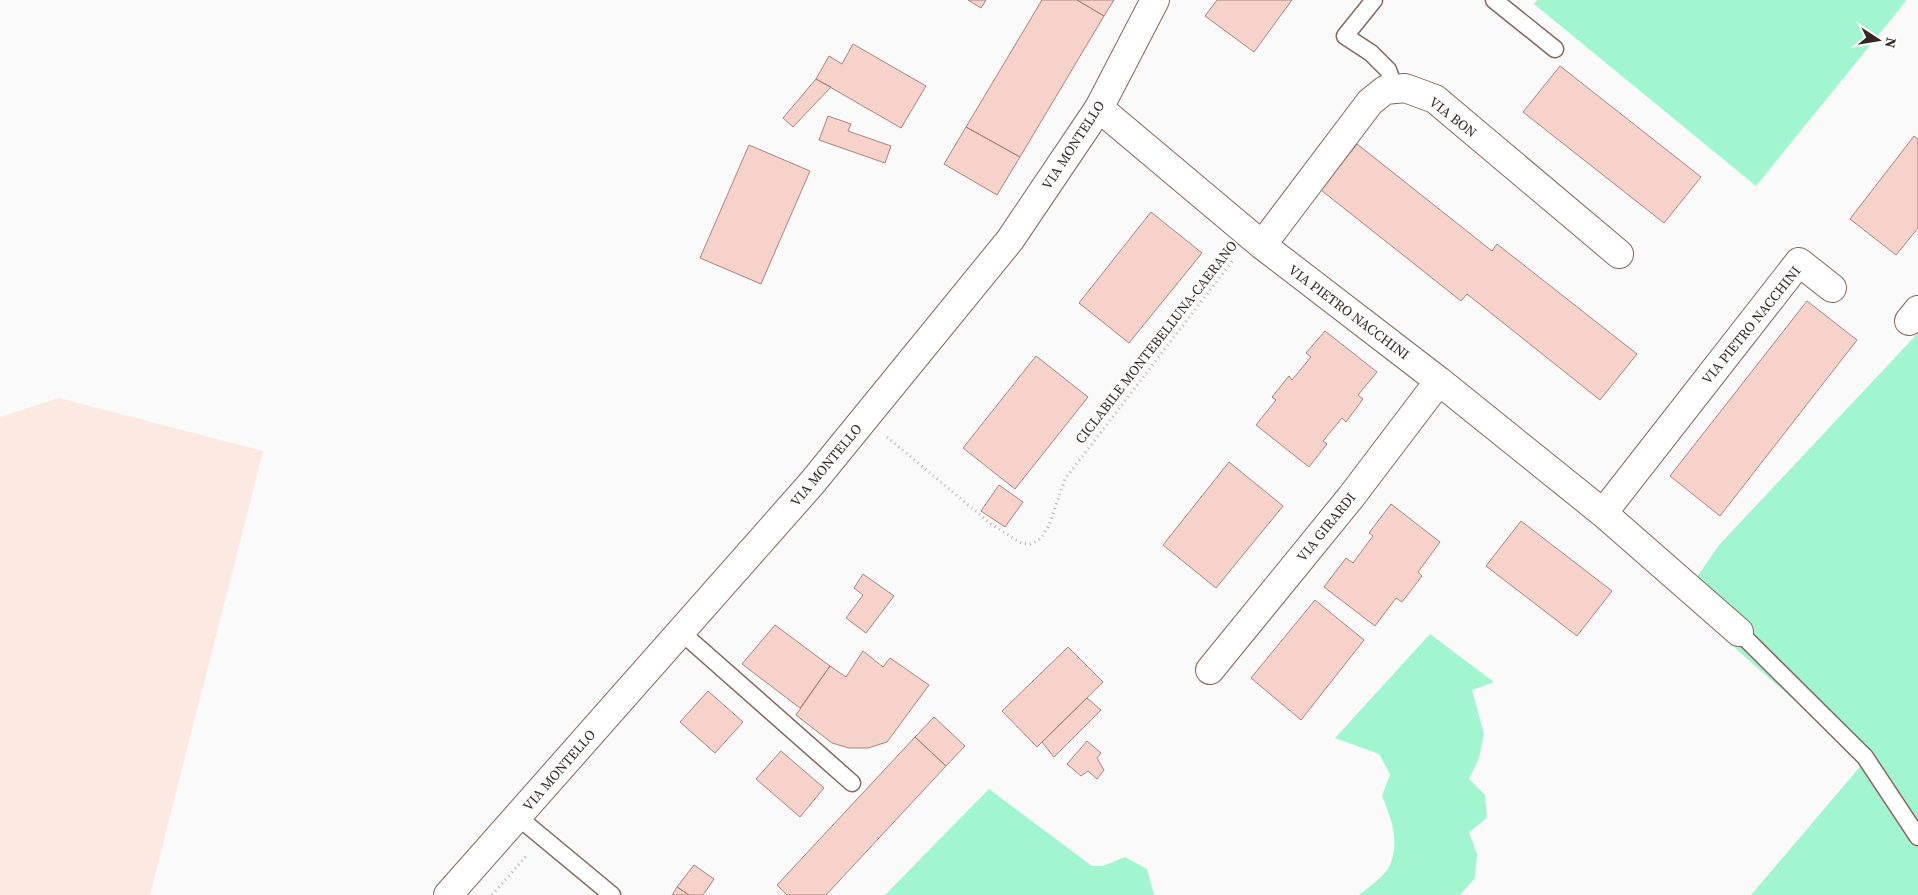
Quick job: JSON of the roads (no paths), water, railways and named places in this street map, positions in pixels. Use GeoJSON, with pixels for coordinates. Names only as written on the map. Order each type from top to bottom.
{"type":"FeatureCollection","features":[{"type":"Feature","properties":{"kind":"street","name":"VIA MONTELLO"},"geometry":{"type":"LineString","coordinates":[[448,895],[812,483],[999,254],[1098,108],[1155,0]]}},
{"type":"Feature","properties":{"kind":"street","name":"VIA BON"},"geometry":{"type":"LineString","coordinates":[[1395,89],[1405,88],[1435,100],[1619,254]]}},
{"type":"Feature","properties":{"kind":"street"},"geometry":{"type":"LineString","coordinates":[[1257,241],[1370,102],[1385,90],[1395,89]]}},
{"type":"Feature","properties":{"kind":"street","name":"VIA PIETRO NACCHINI"},"geometry":{"type":"LineString","coordinates":[[1098,108],[1257,241],[1439,380],[1603,512],[1738,632]]}},
{"type":"Feature","properties":{"kind":"street","name":"VIA PIETRO NACCHINI"},"geometry":{"type":"LineString","coordinates":[[1603,512],[1799,262],[1832,288]]}},
{"type":"Feature","properties":{"kind":"street","name":"VIA GIRARDI"},"geometry":{"type":"LineString","coordinates":[[1210,670],[1351,497],[1439,380]]}},
{"type":"Feature","properties":{"kind":"lane"},"geometry":{"type":"LineString","coordinates":[[1374,0],[1345,36],[1370,53],[1388,70],[1395,89]]}},
{"type":"Feature","properties":{"kind":"lane"},"geometry":{"type":"LineString","coordinates":[[1494,0],[1555,49]]}},
{"type":"Feature","properties":{"kind":"lane"},"geometry":{"type":"LineString","coordinates":[[681,632],[852,783]]}},
{"type":"Feature","properties":{"kind":"lane"},"geometry":{"type":"LineString","coordinates":[[1738,632],[1865,757],[1918,837]]}},
{"type":"Feature","properties":{"kind":"lane"},"geometry":{"type":"LineString","coordinates":[[518,817],[612,895]]}}]}
